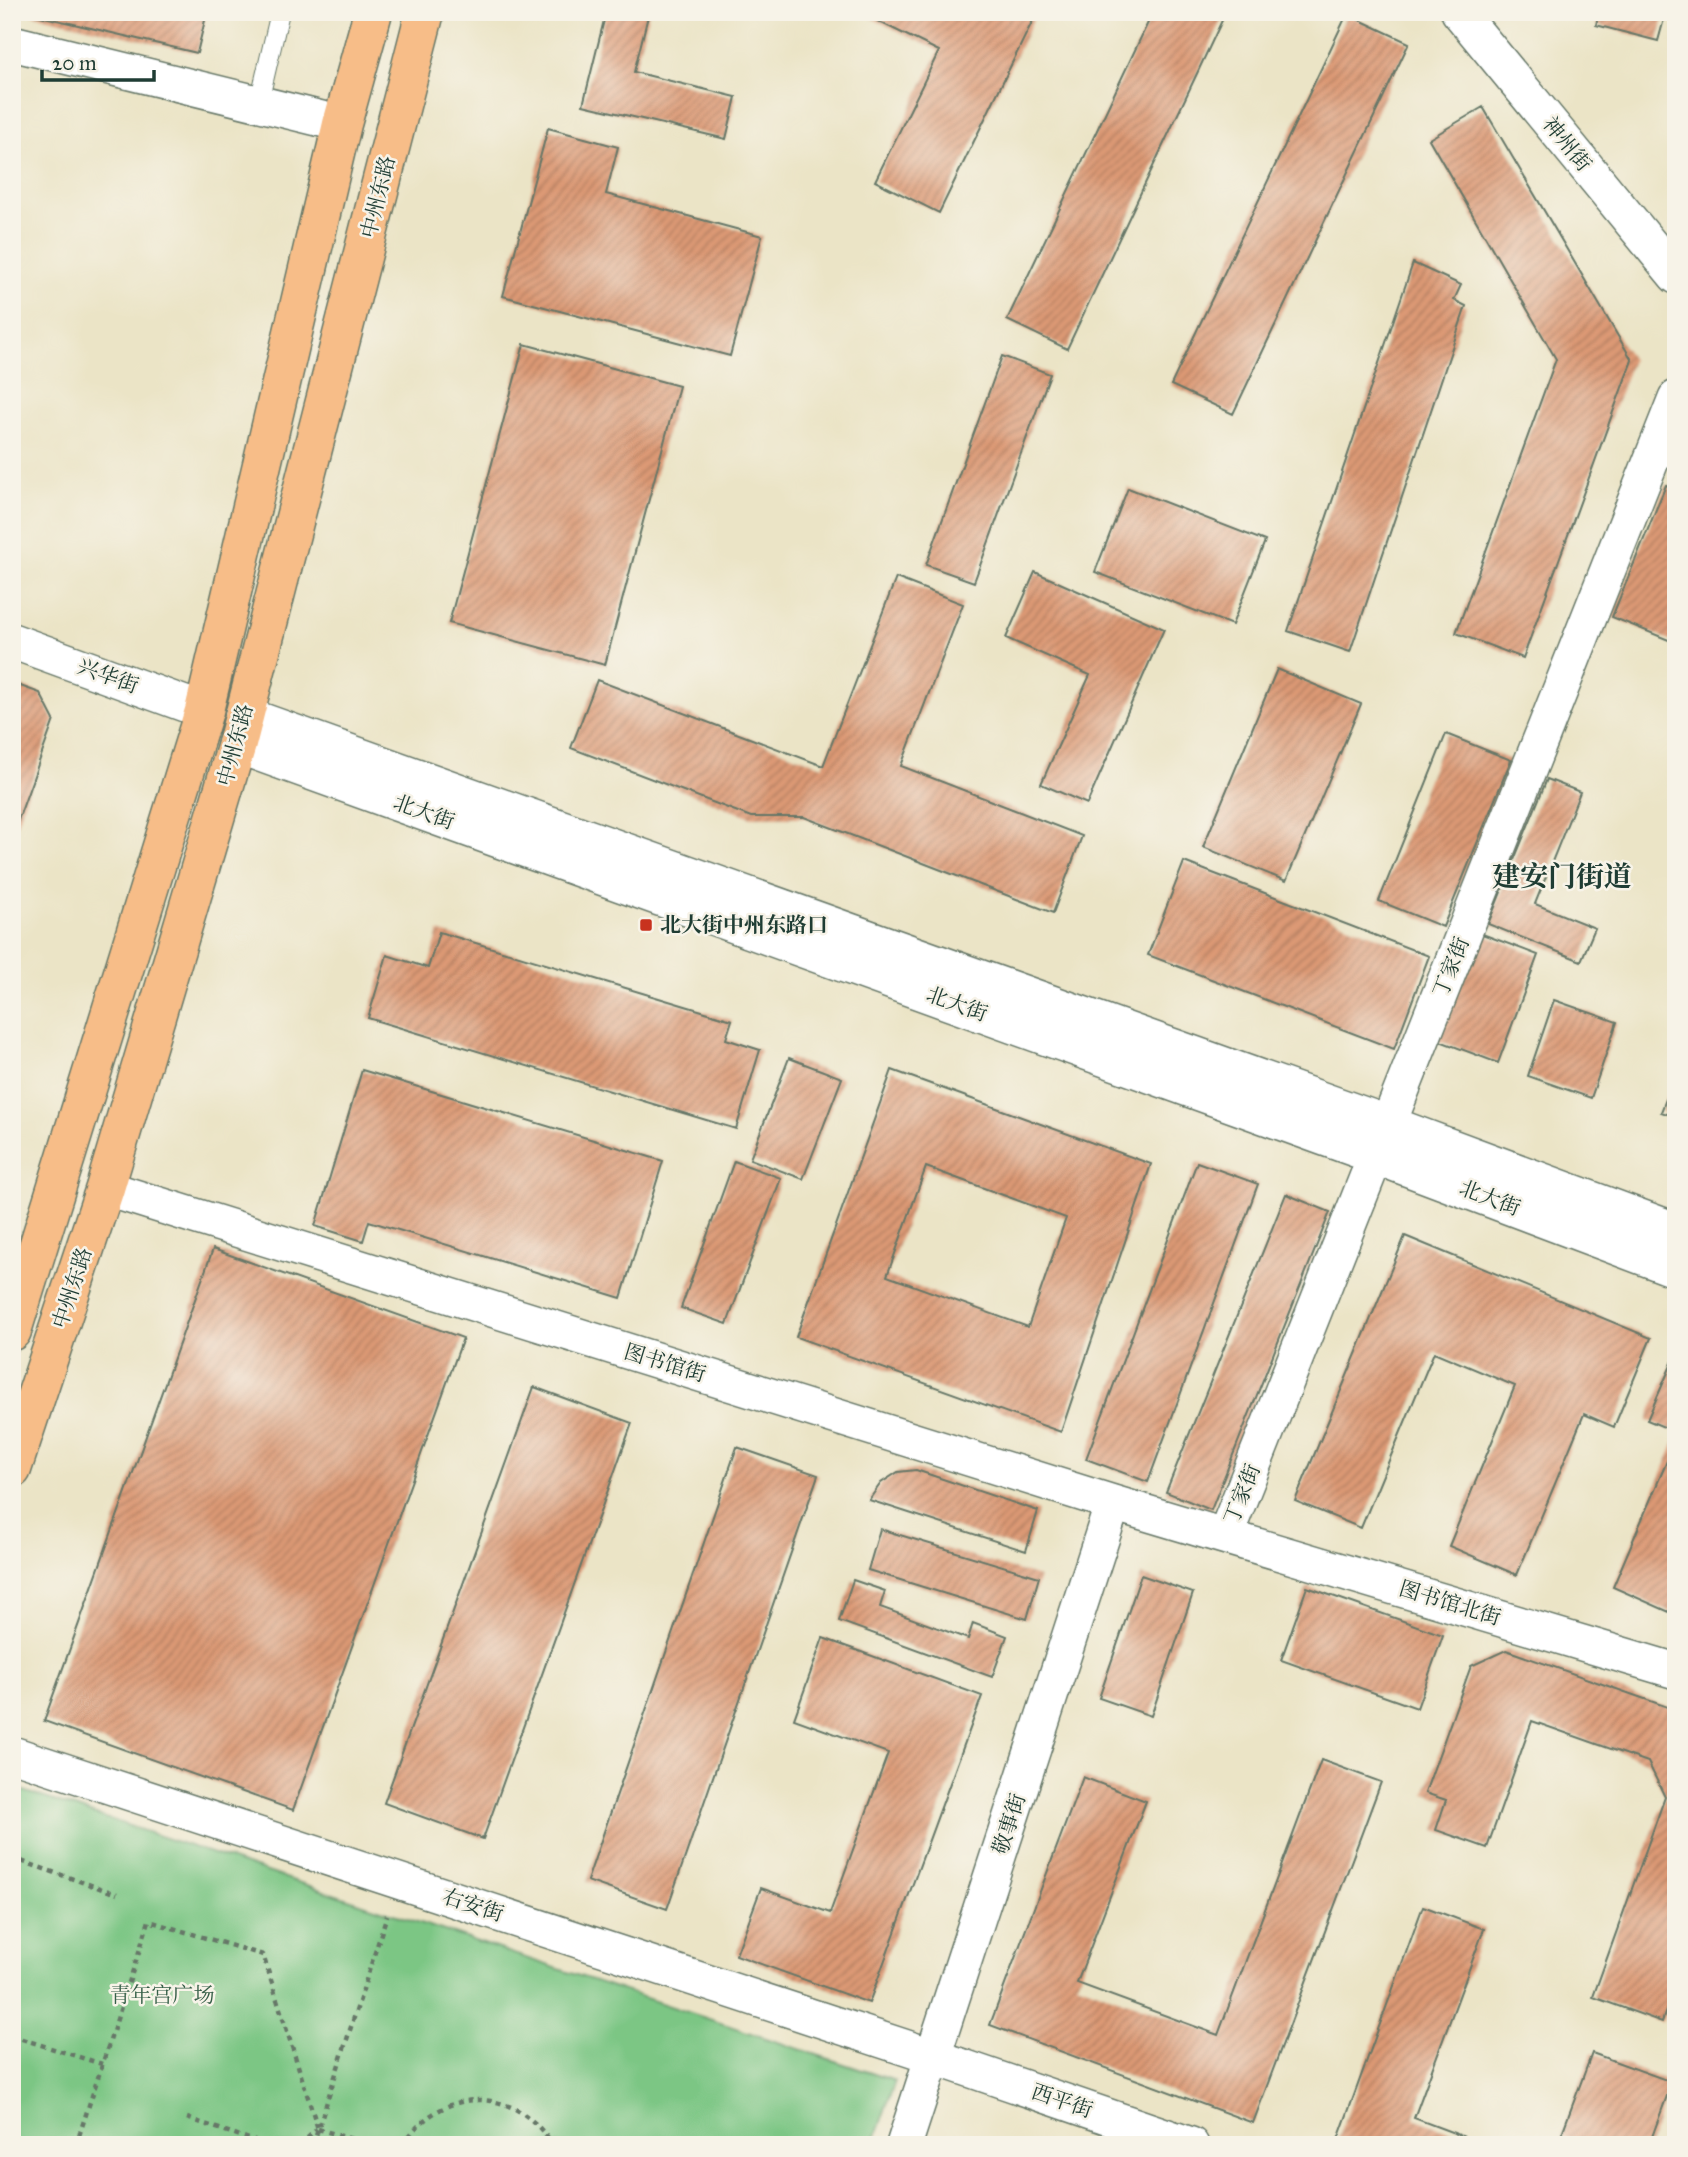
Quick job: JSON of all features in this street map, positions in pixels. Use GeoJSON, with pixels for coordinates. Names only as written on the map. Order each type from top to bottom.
{"type":"FeatureCollection","features":[{"type":"Feature","properties":{"kind":"main road","name":"中州东路"},"geometry":{"type":"LineString","coordinates":[[12,1331],[204,711],[342,124],[373,12]]}},
{"type":"Feature","properties":{"kind":"main road","name":"中州东路"},"geometry":{"type":"LineString","coordinates":[[12,1469],[105,1188],[240,730],[425,12]]}},
{"type":"Feature","properties":{"kind":"street","name":"神州街"},"geometry":{"type":"LineString","coordinates":[[1459,12],[1676,276]]}},
{"type":"Feature","properties":{"kind":"street"},"geometry":{"type":"LineString","coordinates":[[12,43],[342,124]]}},
{"type":"Feature","properties":{"kind":"street","name":"丁家街"},"geometry":{"type":"LineString","coordinates":[[1225,1536],[1676,398]]}},
{"type":"Feature","properties":{"kind":"street","name":"兴华街"},"geometry":{"type":"LineString","coordinates":[[12,640],[204,711]]}},
{"type":"Feature","properties":{"kind":"street","name":"北大街"},"geometry":{"type":"LineString","coordinates":[[240,730],[1382,1140],[1676,1232]]}},
{"type":"Feature","properties":{"kind":"street","name":"北大街"},"geometry":{"type":"LineString","coordinates":[[1382,1140],[1676,1268]]}},
{"type":"Feature","properties":{"kind":"street","name":"图书馆街"},"geometry":{"type":"LineString","coordinates":[[105,1188],[1225,1536]]}},
{"type":"Feature","properties":{"kind":"street","name":"敬事街"},"geometry":{"type":"LineString","coordinates":[[904,2145],[1113,1503]]}},
{"type":"Feature","properties":{"kind":"street","name":"图书馆北街"},"geometry":{"type":"LineString","coordinates":[[1225,1536],[1676,1671]]}},
{"type":"Feature","properties":{"kind":"street","name":"右安街"},"geometry":{"type":"LineString","coordinates":[[12,1754],[934,2057]]}},
{"type":"Feature","properties":{"kind":"street","name":"西平街"},"geometry":{"type":"LineString","coordinates":[[934,2057],[1191,2145]]}},
{"type":"Feature","properties":{"kind":"lane"},"geometry":{"type":"LineString","coordinates":[[259,102],[280,12]]}},
{"type":"Feature","properties":{"kind":"path"},"geometry":{"type":"LineString","coordinates":[[12,1858],[117,1894]]}},
{"type":"Feature","properties":{"kind":"path"},"geometry":{"type":"LineString","coordinates":[[313,2145],[398,1881]]}},
{"type":"Feature","properties":{"kind":"path"},"geometry":{"type":"LineString","coordinates":[[76,2145],[149,1921],[263,1955],[318,2129]]}},
{"type":"Feature","properties":{"kind":"path"},"geometry":{"type":"LineString","coordinates":[[12,2036],[102,2064]]}},
{"type":"Feature","properties":{"kind":"path"},"geometry":{"type":"LineString","coordinates":[[403,2145],[414,2127],[436,2109],[464,2100],[493,2100],[520,2110],[542,2128],[552,2145]]}},
{"type":"Feature","properties":{"kind":"path"},"geometry":{"type":"LineString","coordinates":[[187,2118],[267,2145]]}},
{"type":"Feature","properties":{"kind":"path"},"geometry":{"type":"LineString","coordinates":[[300,2145],[318,2129]]}},
{"type":"Feature","properties":{"kind":"path"},"geometry":{"type":"LineString","coordinates":[[318,2129],[372,2145]]}},
{"type":"Feature","properties":{"kind":"green space","name":"青年宫广场"},"geometry":{"type":"Polygon","coordinates":[[[12,1787],[895,2081],[873,2145],[12,2145],[12,1787]]]}},
{"type":"Feature","properties":{"kind":"building"},"geometry":{"type":"Polygon","coordinates":[[[23,12],[207,12],[197,53],[23,12]]]}},
{"type":"Feature","properties":{"kind":"building"},"geometry":{"type":"Polygon","coordinates":[[[606,12],[649,12],[634,72],[736,97],[726,139],[583,105],[606,12]]]}},
{"type":"Feature","properties":{"kind":"building"},"geometry":{"type":"Polygon","coordinates":[[[859,12],[1018,12],[1033,20],[939,213],[875,181],[939,51],[859,12]]]}},
{"type":"Feature","properties":{"kind":"building"},"geometry":{"type":"Polygon","coordinates":[[[1153,12],[1226,12],[1067,349],[1007,320],[1153,12]]]}},
{"type":"Feature","properties":{"kind":"building"},"geometry":{"type":"Polygon","coordinates":[[[1599,12],[1666,12],[1658,41],[1596,25],[1599,12]]]}},
{"type":"Feature","properties":{"kind":"building"},"geometry":{"type":"Polygon","coordinates":[[[1347,14],[1409,43],[1233,414],[1171,385],[1347,14]]]}},
{"type":"Feature","properties":{"kind":"building"},"geometry":{"type":"Polygon","coordinates":[[[1483,107],[1632,360],[1523,658],[1456,633],[1556,359],[1429,139],[1483,107]]]}},
{"type":"Feature","properties":{"kind":"building"},"geometry":{"type":"Polygon","coordinates":[[[548,128],[618,147],[606,194],[762,236],[730,356],[503,296],[548,128]]]}},
{"type":"Feature","properties":{"kind":"building"},"geometry":{"type":"Polygon","coordinates":[[[1413,263],[1461,285],[1454,300],[1466,306],[1350,652],[1288,631],[1413,263]]]}},
{"type":"Feature","properties":{"kind":"building"},"geometry":{"type":"Polygon","coordinates":[[[524,344],[679,386],[605,665],[449,623],[524,344]]]}},
{"type":"Feature","properties":{"kind":"building"},"geometry":{"type":"Polygon","coordinates":[[[1002,356],[1050,374],[974,582],[926,565],[1002,356]]]}},
{"type":"Feature","properties":{"kind":"building"},"geometry":{"type":"Polygon","coordinates":[[[1666,485],[1676,488],[1676,643],[1612,617],[1666,485]]]}},
{"type":"Feature","properties":{"kind":"building"},"geometry":{"type":"Polygon","coordinates":[[[1128,488],[1265,541],[1232,625],[1095,572],[1128,488]]]}},
{"type":"Feature","properties":{"kind":"building"},"geometry":{"type":"Polygon","coordinates":[[[1035,572],[1164,629],[1087,804],[1041,784],[1090,675],[1006,638],[1035,572]]]}},
{"type":"Feature","properties":{"kind":"building"},"geometry":{"type":"Polygon","coordinates":[[[896,578],[963,604],[901,766],[1082,836],[1053,913],[804,817],[751,817],[571,748],[597,680],[823,766],[896,578]]]}},
{"type":"Feature","properties":{"kind":"building"},"geometry":{"type":"Polygon","coordinates":[[[1277,669],[1361,704],[1286,881],[1203,847],[1277,669]]]}},
{"type":"Feature","properties":{"kind":"building"},"geometry":{"type":"Polygon","coordinates":[[[12,683],[40,693],[54,720],[13,834],[12,683]]]}},
{"type":"Feature","properties":{"kind":"building"},"geometry":{"type":"Polygon","coordinates":[[[1446,734],[1511,760],[1443,927],[1379,901],[1446,734]]]}},
{"type":"Feature","properties":{"kind":"building"},"geometry":{"type":"Polygon","coordinates":[[[1547,779],[1580,792],[1535,904],[1595,928],[1581,961],[1488,924],[1547,779]]]}},
{"type":"Feature","properties":{"kind":"building"},"geometry":{"type":"Polygon","coordinates":[[[1184,862],[1429,956],[1394,1049],[1148,955],[1184,862]]]}},
{"type":"Feature","properties":{"kind":"building"},"geometry":{"type":"Polygon","coordinates":[[[439,932],[732,1020],[726,1039],[760,1050],[736,1129],[368,1018],[387,955],[428,968],[439,932]]]}},
{"type":"Feature","properties":{"kind":"building"},"geometry":{"type":"Polygon","coordinates":[[[1477,932],[1538,955],[1498,1063],[1437,1040],[1477,932]]]}},
{"type":"Feature","properties":{"kind":"building"},"geometry":{"type":"Polygon","coordinates":[[[1554,1000],[1617,1022],[1591,1098],[1528,1076],[1554,1000]]]}},
{"type":"Feature","properties":{"kind":"building"},"geometry":{"type":"Polygon","coordinates":[[[789,1058],[842,1078],[803,1179],[750,1159],[789,1058]]]}},
{"type":"Feature","properties":{"kind":"building"},"geometry":{"type":"Polygon","coordinates":[[[362,1070],[663,1161],[621,1298],[369,1221],[363,1241],[315,1226],[362,1070]]]}},
{"type":"Feature","properties":{"kind":"building"},"geometry":{"type":"Polygon","coordinates":[[[892,1070],[1151,1164],[1061,1432],[796,1337],[892,1070]],[[926,1167],[887,1276],[1028,1327],[1066,1218],[926,1167]]]}},
{"type":"Feature","properties":{"kind":"building"},"geometry":{"type":"Polygon","coordinates":[[[1676,1074],[1676,1117],[1661,1112],[1676,1074]]]}},
{"type":"Feature","properties":{"kind":"building"},"geometry":{"type":"Polygon","coordinates":[[[734,1161],[781,1178],[727,1324],[681,1308],[734,1161]]]}},
{"type":"Feature","properties":{"kind":"building"},"geometry":{"type":"Polygon","coordinates":[[[1197,1162],[1258,1184],[1148,1482],[1086,1459],[1197,1162]]]}},
{"type":"Feature","properties":{"kind":"building"},"geometry":{"type":"Polygon","coordinates":[[[1286,1194],[1330,1212],[1211,1510],[1166,1492],[1286,1194]]]}},
{"type":"Feature","properties":{"kind":"building"},"geometry":{"type":"Polygon","coordinates":[[[1405,1236],[1651,1338],[1614,1427],[1584,1414],[1517,1575],[1449,1546],[1515,1386],[1434,1352],[1361,1528],[1295,1501],[1405,1236]]]}},
{"type":"Feature","properties":{"kind":"building"},"geometry":{"type":"Polygon","coordinates":[[[213,1249],[463,1338],[293,1810],[44,1721],[213,1249]]]}},
{"type":"Feature","properties":{"kind":"building"},"geometry":{"type":"Polygon","coordinates":[[[1676,1354],[1676,1432],[1647,1420],[1676,1354]]]}},
{"type":"Feature","properties":{"kind":"building"},"geometry":{"type":"Polygon","coordinates":[[[534,1387],[632,1423],[483,1839],[384,1803],[534,1387]]]}},
{"type":"Feature","properties":{"kind":"building"},"geometry":{"type":"Polygon","coordinates":[[[1676,1440],[1676,1615],[1613,1587],[1676,1440]]]}},
{"type":"Feature","properties":{"kind":"building"},"geometry":{"type":"Polygon","coordinates":[[[737,1447],[818,1475],[667,1909],[587,1881],[737,1447]]]}},
{"type":"Feature","properties":{"kind":"building"},"geometry":{"type":"Polygon","coordinates":[[[916,1470],[1038,1511],[1026,1551],[869,1500],[881,1483],[898,1472],[916,1470]]]}},
{"type":"Feature","properties":{"kind":"building"},"geometry":{"type":"Polygon","coordinates":[[[880,1529],[1039,1577],[1027,1619],[868,1570],[880,1529]]]}},
{"type":"Feature","properties":{"kind":"building"},"geometry":{"type":"Polygon","coordinates":[[[1141,1575],[1193,1593],[1151,1716],[1099,1698],[1141,1575]]]}},
{"type":"Feature","properties":{"kind":"building"},"geometry":{"type":"Polygon","coordinates":[[[853,1580],[885,1591],[880,1607],[968,1639],[973,1623],[1007,1636],[992,1677],[839,1621],[853,1580]]]}},
{"type":"Feature","properties":{"kind":"building"},"geometry":{"type":"Polygon","coordinates":[[[1307,1587],[1443,1635],[1417,1708],[1281,1660],[1307,1587]]]}},
{"type":"Feature","properties":{"kind":"building"},"geometry":{"type":"Polygon","coordinates":[[[823,1638],[982,1696],[869,2003],[736,1955],[761,1888],[830,1913],[888,1753],[794,1719],[823,1638]]]}},
{"type":"Feature","properties":{"kind":"building"},"geometry":{"type":"Polygon","coordinates":[[[1506,1650],[1676,1710],[1676,1982],[1662,2022],[1593,1997],[1665,1797],[1648,1762],[1532,1721],[1487,1848],[1436,1830],[1446,1800],[1425,1793],[1471,1666],[1506,1650]]]}},
{"type":"Feature","properties":{"kind":"building"},"geometry":{"type":"Polygon","coordinates":[[[1321,1760],[1381,1782],[1253,2123],[990,2025],[1083,1777],[1146,1801],[1077,1983],[1218,2035],[1321,1760]]]}},
{"type":"Feature","properties":{"kind":"building"},"geometry":{"type":"Polygon","coordinates":[[[1423,1906],[1484,1929],[1414,2118],[1486,2145],[1336,2145],[1423,1906]]]}},
{"type":"Feature","properties":{"kind":"building"},"geometry":{"type":"Polygon","coordinates":[[[1592,2053],[1672,2082],[1649,2145],[1579,2145],[1580,2143],[1561,2136],[1592,2053]]]}},
{"type":"Feature","properties":{"kind":"place","name":"北大街中州东路口"},"geometry":{"type":"Point","coordinates":[646,925]}},
{"type":"Feature","properties":{"kind":"district","name":"建安门街道"},"geometry":{"type":"Point","coordinates":[1562,876]}}]}
